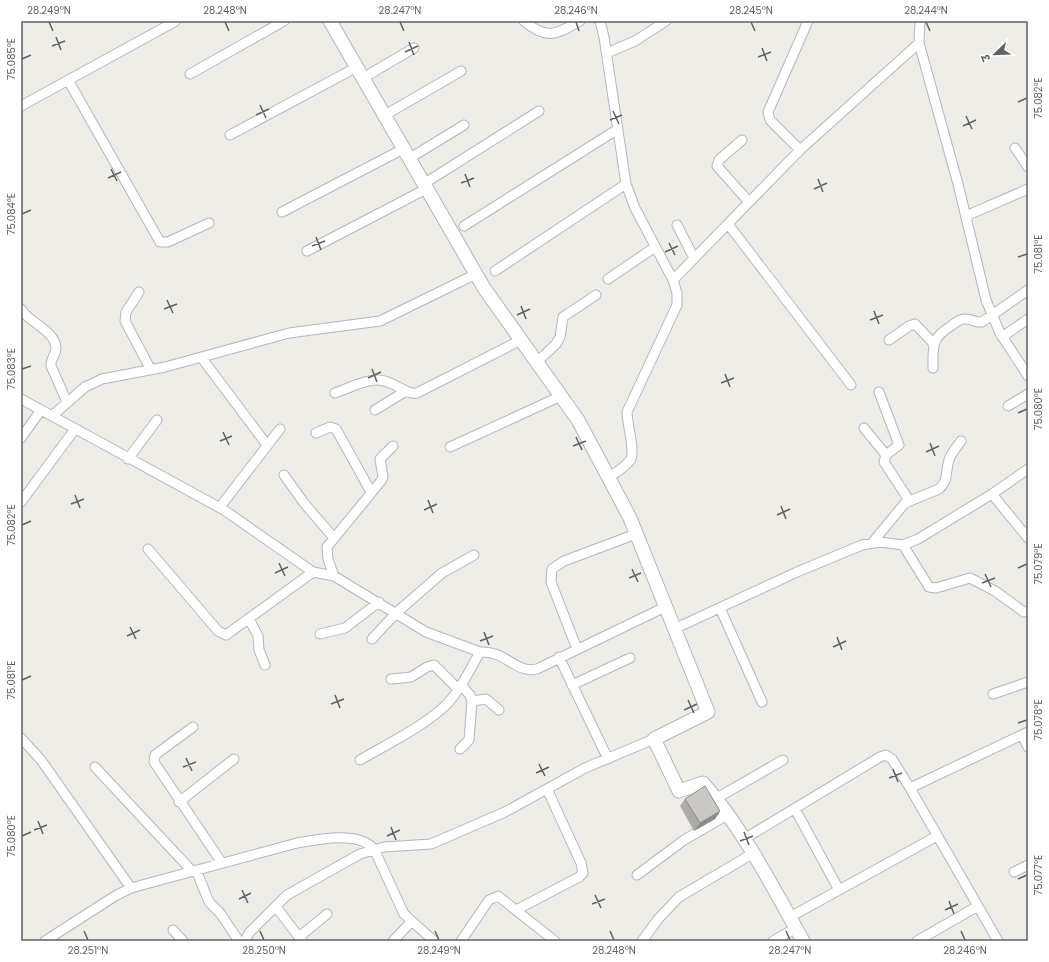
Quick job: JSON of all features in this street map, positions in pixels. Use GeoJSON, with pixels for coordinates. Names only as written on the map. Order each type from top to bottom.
{"type":"FeatureCollection","features":[{"type":"Feature","properties":{"kind":"street"},"geometry":{"type":"LineString","coordinates":[[21,106],[176,21]]}},
{"type":"Feature","properties":{"kind":"street"},"geometry":{"type":"LineString","coordinates":[[190,74],[284,21]]}},
{"type":"Feature","properties":{"kind":"street"},"geometry":{"type":"LineString","coordinates":[[245,941],[249,933],[288,895],[360,854],[384,847],[431,844],[505,812],[585,768],[608,760],[708,712],[630,518],[578,420],[476,274],[408,153],[330,21]]}},
{"type":"Feature","properties":{"kind":"street"},"geometry":{"type":"LineString","coordinates":[[524,21],[544,33],[553,34],[580,21]]}},
{"type":"Feature","properties":{"kind":"street"},"geometry":{"type":"LineString","coordinates":[[600,21],[607,54],[626,184],[635,208],[673,280],[677,293],[677,305],[627,412],[627,424],[632,452],[631,459],[608,478]]}},
{"type":"Feature","properties":{"kind":"street"},"geometry":{"type":"LineString","coordinates":[[607,54],[635,41],[666,21]]}},
{"type":"Feature","properties":{"kind":"street"},"geometry":{"type":"LineString","coordinates":[[800,150],[770,120],[768,112],[808,21]]}},
{"type":"Feature","properties":{"kind":"street"},"geometry":{"type":"LineString","coordinates":[[912,21],[919,25],[919,43],[966,216],[991,317],[1002,337],[1027,371]]}},
{"type":"Feature","properties":{"kind":"street"},"geometry":{"type":"LineString","coordinates":[[673,280],[800,150],[919,43]]}},
{"type":"Feature","properties":{"kind":"street"},"geometry":{"type":"LineString","coordinates":[[230,135],[360,72],[414,48]]}},
{"type":"Feature","properties":{"kind":"street"},"geometry":{"type":"LineString","coordinates":[[386,115],[461,71]]}},
{"type":"Feature","properties":{"kind":"street"},"geometry":{"type":"LineString","coordinates":[[68,80],[160,242],[168,242],[209,223]]}},
{"type":"Feature","properties":{"kind":"street"},"geometry":{"type":"LineString","coordinates":[[307,251],[426,186],[539,111]]}},
{"type":"Feature","properties":{"kind":"street"},"geometry":{"type":"LineString","coordinates":[[282,212],[464,125]]}},
{"type":"Feature","properties":{"kind":"street"},"geometry":{"type":"LineString","coordinates":[[464,226],[618,129]]}},
{"type":"Feature","properties":{"kind":"street"},"geometry":{"type":"LineString","coordinates":[[742,140],[719,160],[717,166],[749,202]]}},
{"type":"Feature","properties":{"kind":"street"},"geometry":{"type":"LineString","coordinates":[[1015,148],[1028,167]]}},
{"type":"Feature","properties":{"kind":"street"},"geometry":{"type":"LineString","coordinates":[[495,271],[626,184]]}},
{"type":"Feature","properties":{"kind":"street"},"geometry":{"type":"LineString","coordinates":[[966,216],[1028,189]]}},
{"type":"Feature","properties":{"kind":"street"},"geometry":{"type":"LineString","coordinates":[[678,224],[694,258]]}},
{"type":"Feature","properties":{"kind":"street"},"geometry":{"type":"LineString","coordinates":[[728,224],[851,385]]}},
{"type":"Feature","properties":{"kind":"street"},"geometry":{"type":"LineString","coordinates":[[608,279],[655,247]]}},
{"type":"Feature","properties":{"kind":"street"},"geometry":{"type":"LineString","coordinates":[[52,416],[67,402],[93,382],[150,370],[289,333],[380,321],[476,274]]}},
{"type":"Feature","properties":{"kind":"street"},"geometry":{"type":"LineString","coordinates":[[933,368],[934,344],[940,332],[962,319],[969,319],[978,323],[982,322],[1028,290]]}},
{"type":"Feature","properties":{"kind":"street"},"geometry":{"type":"LineString","coordinates":[[139,292],[126,312],[125,321],[150,370]]}},
{"type":"Feature","properties":{"kind":"street"},"geometry":{"type":"LineString","coordinates":[[537,362],[556,344],[560,337],[563,317],[596,295]]}},
{"type":"Feature","properties":{"kind":"street"},"geometry":{"type":"LineString","coordinates":[[21,309],[27,319],[44,329],[54,342],[56,350],[50,362],[67,402]]}},
{"type":"Feature","properties":{"kind":"street"},"geometry":{"type":"LineString","coordinates":[[1002,337],[1028,318]]}},
{"type":"Feature","properties":{"kind":"street"},"geometry":{"type":"LineString","coordinates":[[889,340],[909,326],[915,324],[934,344]]}},
{"type":"Feature","properties":{"kind":"street"},"geometry":{"type":"LineString","coordinates":[[335,393],[376,380],[393,383],[410,394],[417,393],[521,340]]}},
{"type":"Feature","properties":{"kind":"street"},"geometry":{"type":"LineString","coordinates":[[201,357],[267,445]]}},
{"type":"Feature","properties":{"kind":"street"},"geometry":{"type":"LineString","coordinates":[[375,410],[406,391]]}},
{"type":"Feature","properties":{"kind":"street"},"geometry":{"type":"LineString","coordinates":[[879,392],[899,445],[886,455],[884,462],[910,500]]}},
{"type":"Feature","properties":{"kind":"street"},"geometry":{"type":"LineString","coordinates":[[1008,406],[1028,394]]}},
{"type":"Feature","properties":{"kind":"street"},"geometry":{"type":"LineString","coordinates":[[450,447],[561,396]]}},
{"type":"Feature","properties":{"kind":"street"},"geometry":{"type":"LineString","coordinates":[[22,400],[220,507],[313,572],[334,576],[426,632],[480,652],[490,651],[498,653],[522,669],[530,671],[536,669],[665,607]]}},
{"type":"Feature","properties":{"kind":"street"},"geometry":{"type":"LineString","coordinates":[[21,438],[41,410]]}},
{"type":"Feature","properties":{"kind":"street"},"geometry":{"type":"LineString","coordinates":[[128,458],[157,420]]}},
{"type":"Feature","properties":{"kind":"street"},"geometry":{"type":"LineString","coordinates":[[316,433],[330,427],[336,429],[372,492]]}},
{"type":"Feature","properties":{"kind":"street"},"geometry":{"type":"LineString","coordinates":[[864,428],[886,455]]}},
{"type":"Feature","properties":{"kind":"street"},"geometry":{"type":"LineString","coordinates":[[21,502],[75,429]]}},
{"type":"Feature","properties":{"kind":"street"},"geometry":{"type":"LineString","coordinates":[[220,507],[280,429]]}},
{"type":"Feature","properties":{"kind":"street"},"geometry":{"type":"LineString","coordinates":[[872,543],[899,510],[910,500],[935,491],[943,485],[947,480],[950,457],[962,441]]}},
{"type":"Feature","properties":{"kind":"street"},"geometry":{"type":"LineString","coordinates":[[334,576],[327,552],[327,546],[372,492],[382,477],[380,459],[393,446]]}},
{"type":"Feature","properties":{"kind":"street"},"geometry":{"type":"LineString","coordinates":[[674,629],[797,572],[862,545],[872,543],[903,544],[918,539],[1026,474]]}},
{"type":"Feature","properties":{"kind":"street"},"geometry":{"type":"LineString","coordinates":[[284,475],[304,504],[334,538]]}},
{"type":"Feature","properties":{"kind":"street"},"geometry":{"type":"LineString","coordinates":[[992,494],[1028,538]]}},
{"type":"Feature","properties":{"kind":"street"},"geometry":{"type":"LineString","coordinates":[[577,649],[551,582],[552,569],[564,561],[636,534]]}},
{"type":"Feature","properties":{"kind":"street"},"geometry":{"type":"LineString","coordinates":[[903,544],[929,587],[936,588],[970,578],[1000,594],[1024,612]]}},
{"type":"Feature","properties":{"kind":"street"},"geometry":{"type":"LineString","coordinates":[[148,549],[221,634],[230,634],[313,572]]}},
{"type":"Feature","properties":{"kind":"street"},"geometry":{"type":"LineString","coordinates":[[372,639],[396,614],[442,573],[474,555]]}},
{"type":"Feature","properties":{"kind":"street"},"geometry":{"type":"LineString","coordinates":[[320,634],[345,628],[379,602]]}},
{"type":"Feature","properties":{"kind":"street"},"geometry":{"type":"LineString","coordinates":[[720,608],[762,702]]}},
{"type":"Feature","properties":{"kind":"street"},"geometry":{"type":"LineString","coordinates":[[249,619],[258,636],[259,650],[265,665]]}},
{"type":"Feature","properties":{"kind":"street"},"geometry":{"type":"LineString","coordinates":[[360,760],[425,721],[442,708],[460,687],[480,652]]}},
{"type":"Feature","properties":{"kind":"street"},"geometry":{"type":"LineString","coordinates":[[559,657],[608,760]]}},
{"type":"Feature","properties":{"kind":"street"},"geometry":{"type":"LineString","coordinates":[[572,685],[630,658]]}},
{"type":"Feature","properties":{"kind":"street"},"geometry":{"type":"LineString","coordinates":[[391,679],[411,678],[427,667],[434,665],[470,695],[472,701],[470,740],[460,749]]}},
{"type":"Feature","properties":{"kind":"street"},"geometry":{"type":"LineString","coordinates":[[993,694],[1028,682]]}},
{"type":"Feature","properties":{"kind":"street"},"geometry":{"type":"LineString","coordinates":[[472,701],[486,699],[499,710]]}},
{"type":"Feature","properties":{"kind":"street"},"geometry":{"type":"LineString","coordinates":[[193,727],[154,758],[155,766],[222,863]]}},
{"type":"Feature","properties":{"kind":"street"},"geometry":{"type":"LineString","coordinates":[[910,788],[1025,733],[1028,747]]}},
{"type":"Feature","properties":{"kind":"street"},"geometry":{"type":"LineString","coordinates":[[21,738],[41,760],[131,888]]}},
{"type":"Feature","properties":{"kind":"street"},"geometry":{"type":"LineString","coordinates":[[654,739],[679,792],[704,782],[717,798],[744,839],[803,941]]}},
{"type":"Feature","properties":{"kind":"street"},"geometry":{"type":"LineString","coordinates":[[744,839],[880,757],[886,755],[892,759],[910,788],[998,941]]}},
{"type":"Feature","properties":{"kind":"street"},"geometry":{"type":"LineString","coordinates":[[179,802],[234,759]]}},
{"type":"Feature","properties":{"kind":"street"},"geometry":{"type":"LineString","coordinates":[[717,798],[783,760]]}},
{"type":"Feature","properties":{"kind":"street"},"geometry":{"type":"LineString","coordinates":[[95,767],[194,871],[209,902],[220,914],[239,941]]}},
{"type":"Feature","properties":{"kind":"street"},"geometry":{"type":"LineString","coordinates":[[516,910],[583,873],[581,863],[547,789]]}},
{"type":"Feature","properties":{"kind":"street"},"geometry":{"type":"LineString","coordinates":[[795,809],[839,890]]}},
{"type":"Feature","properties":{"kind":"street"},"geometry":{"type":"LineString","coordinates":[[637,875],[684,840],[727,815]]}},
{"type":"Feature","properties":{"kind":"street"},"geometry":{"type":"LineString","coordinates":[[773,941],[793,922],[839,890],[937,836]]}},
{"type":"Feature","properties":{"kind":"street"},"geometry":{"type":"LineString","coordinates":[[45,941],[119,893],[131,888],[310,840],[357,838],[374,849],[398,904],[411,922],[434,941]]}},
{"type":"Feature","properties":{"kind":"street"},"geometry":{"type":"LineString","coordinates":[[642,941],[671,904],[679,897],[752,854]]}},
{"type":"Feature","properties":{"kind":"street"},"geometry":{"type":"LineString","coordinates":[[1014,872],[1028,865]]}},
{"type":"Feature","properties":{"kind":"street"},"geometry":{"type":"LineString","coordinates":[[461,941],[493,898],[498,896],[555,941]]}},
{"type":"Feature","properties":{"kind":"street"},"geometry":{"type":"LineString","coordinates":[[917,941],[978,906]]}},
{"type":"Feature","properties":{"kind":"street"},"geometry":{"type":"LineString","coordinates":[[276,907],[300,939],[327,914]]}},
{"type":"Feature","properties":{"kind":"street"},"geometry":{"type":"LineString","coordinates":[[393,941],[411,922]]}},
{"type":"Feature","properties":{"kind":"street"},"geometry":{"type":"LineString","coordinates":[[173,930],[184,941]]}},
{"type":"Feature","properties":{"kind":"building"},"geometry":{"type":"Polygon","coordinates":[[[705,786],[720,811],[700,823],[685,799],[705,786]]]}}]}
